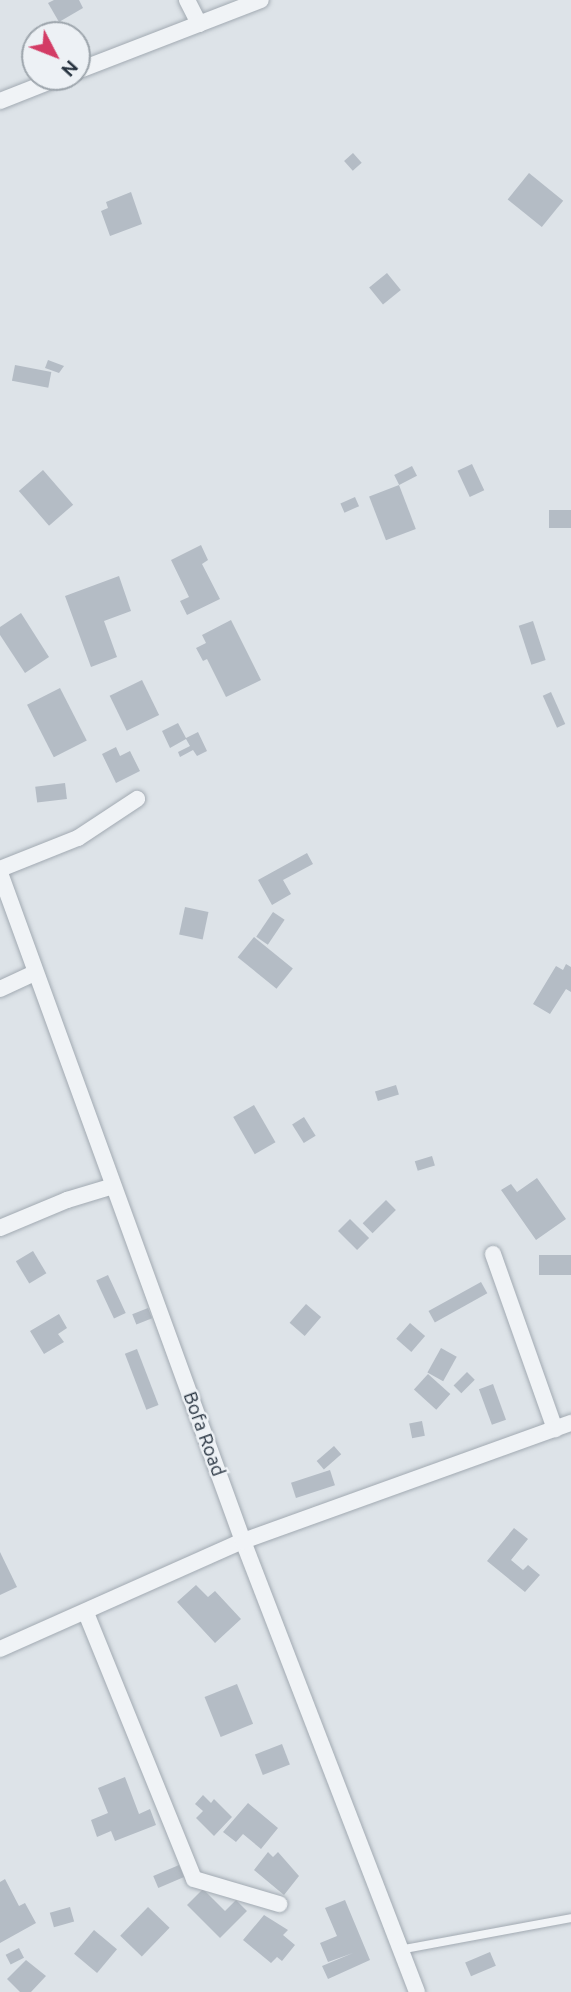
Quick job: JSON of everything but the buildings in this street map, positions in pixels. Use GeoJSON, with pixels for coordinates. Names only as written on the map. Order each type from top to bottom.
{"type":"FeatureCollection","features":[{"type":"Feature","properties":{"kind":"street"},"geometry":{"type":"LineString","coordinates":[[187,0],[198,24]]}},
{"type":"Feature","properties":{"kind":"street"},"geometry":{"type":"LineString","coordinates":[[91,66],[261,0]]}},
{"type":"Feature","properties":{"kind":"street"},"geometry":{"type":"LineString","coordinates":[[0,101],[25,91]]}},
{"type":"Feature","properties":{"kind":"street"},"geometry":{"type":"LineString","coordinates":[[0,871],[78,838],[137,799]]}},
{"type":"Feature","properties":{"kind":"street","name":"Bofa Road"},"geometry":{"type":"LineString","coordinates":[[0,871],[243,1541],[417,1992]]}},
{"type":"Feature","properties":{"kind":"street"},"geometry":{"type":"LineString","coordinates":[[0,989],[35,973]]}},
{"type":"Feature","properties":{"kind":"street"},"geometry":{"type":"LineString","coordinates":[[0,1228],[67,1200],[113,1186]]}},
{"type":"Feature","properties":{"kind":"street"},"geometry":{"type":"LineString","coordinates":[[0,1649],[243,1541],[563,1426],[493,1254]]}},
{"type":"Feature","properties":{"kind":"street"},"geometry":{"type":"LineString","coordinates":[[86,1613],[194,1879],[279,1904]]}},
{"type":"Feature","properties":{"kind":"lane"},"geometry":{"type":"LineString","coordinates":[[399,1950],[571,1918]]}}]}
